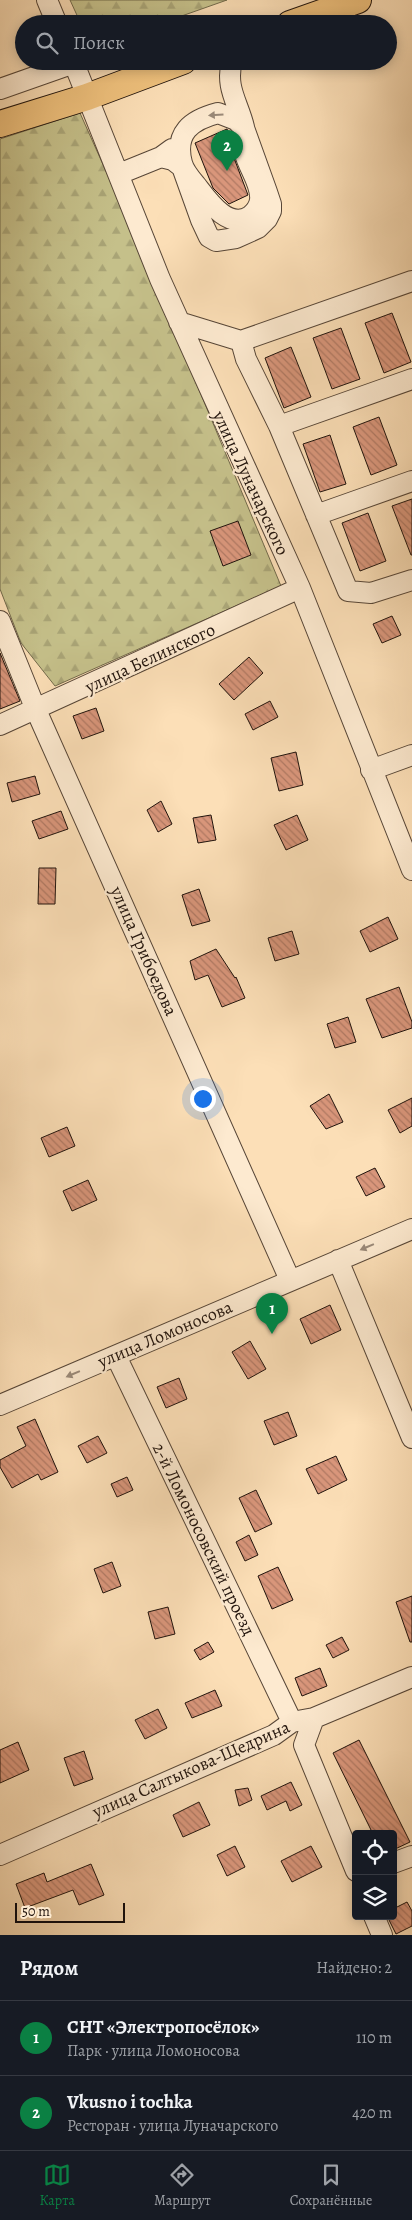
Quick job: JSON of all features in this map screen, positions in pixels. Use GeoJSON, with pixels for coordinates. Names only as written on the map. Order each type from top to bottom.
{"type":"FeatureCollection","features":[{"type":"Feature","properties":{"kind":"main road"},"geometry":{"type":"LineString","coordinates":[[316,15],[358,0]]}},
{"type":"Feature","properties":{"kind":"main road"},"geometry":{"type":"LineString","coordinates":[[0,124],[88,97],[159,70]]}},
{"type":"Feature","properties":{"kind":"street"},"geometry":{"type":"LineString","coordinates":[[47,0],[53,15]]}},
{"type":"Feature","properties":{"kind":"street"},"geometry":{"type":"LineString","coordinates":[[0,89],[51,70]]}},
{"type":"Feature","properties":{"kind":"street","name":"улица Луначарского"},"geometry":{"type":"LineString","coordinates":[[76,70],[179,322],[300,588],[412,870]]}},
{"type":"Feature","properties":{"kind":"street"},"geometry":{"type":"LineString","coordinates":[[161,157],[173,160],[182,167],[215,210],[225,216],[246,218],[256,211],[260,200],[258,187],[245,154],[244,128],[236,120],[218,113],[191,124],[185,130],[180,144],[182,167],[209,237],[216,241],[226,241],[258,228],[267,219],[271,211],[271,204],[229,84],[231,70]]}},
{"type":"Feature","properties":{"kind":"street"},"geometry":{"type":"LineString","coordinates":[[119,174],[161,157],[180,144]]}},
{"type":"Feature","properties":{"kind":"street"},"geometry":{"type":"LineString","coordinates":[[179,322],[241,341],[412,281]]}},
{"type":"Feature","properties":{"kind":"street"},"geometry":{"type":"LineString","coordinates":[[241,341],[246,359],[279,426],[348,591],[371,593],[412,580]]}},
{"type":"Feature","properties":{"kind":"street"},"geometry":{"type":"LineString","coordinates":[[279,426],[412,379]]}},
{"type":"Feature","properties":{"kind":"street"},"geometry":{"type":"LineString","coordinates":[[316,515],[412,481]]}},
{"type":"Feature","properties":{"kind":"street","name":"улица Белинского"},"geometry":{"type":"LineString","coordinates":[[0,726],[300,588]]}},
{"type":"Feature","properties":{"kind":"street","name":"улица Грибоедова"},"geometry":{"type":"LineString","coordinates":[[0,621],[36,710],[290,1280]]}},
{"type":"Feature","properties":{"kind":"street"},"geometry":{"type":"LineString","coordinates":[[371,770],[412,755]]}},
{"type":"Feature","properties":{"kind":"street","name":"улица Ломоносова"},"geometry":{"type":"LineString","coordinates":[[0,1405],[412,1229]]}},
{"type":"Feature","properties":{"kind":"street"},"geometry":{"type":"LineString","coordinates":[[338,1260],[412,1438]]}},
{"type":"Feature","properties":{"kind":"street","name":"2-й Ломоносовский проезд"},"geometry":{"type":"LineString","coordinates":[[116,1356],[292,1722]]}},
{"type":"Feature","properties":{"kind":"street","name":"улица Салтыкова-Щедрина"},"geometry":{"type":"LineString","coordinates":[[1,1853],[274,1735],[292,1722],[314,1718],[412,1677]]}},
{"type":"Feature","properties":{"kind":"street"},"geometry":{"type":"LineString","coordinates":[[314,1718],[304,1744],[352,1861]]}},
{"type":"Feature","properties":{"kind":"street"},"geometry":{"type":"LineString","coordinates":[[274,1735],[304,1744]]}},
{"type":"Feature","properties":{"kind":"street"},"geometry":{"type":"LineString","coordinates":[[397,1862],[412,1856]]}},
{"type":"Feature","properties":{"kind":"street"},"geometry":{"type":"LineString","coordinates":[[376,1920],[382,1935]]}},
{"type":"Feature","properties":{"kind":"green space"},"geometry":{"type":"Polygon","coordinates":[[[70,0],[227,0],[184,15],[77,15],[70,0]]]}},
{"type":"Feature","properties":{"kind":"green space"},"geometry":{"type":"Polygon","coordinates":[[[80,113],[134,234],[281,586],[55,686],[21,643],[0,589],[0,139],[80,113]]]}},
{"type":"Feature","properties":{"kind":"building"},"geometry":{"type":"Polygon","coordinates":[[[227,129],[232,142],[234,158],[248,195],[229,204],[213,188],[195,143],[227,129]]]}},
{"type":"Feature","properties":{"kind":"building"},"geometry":{"type":"Polygon","coordinates":[[[392,313],[411,362],[384,373],[365,323],[392,313]]]}},
{"type":"Feature","properties":{"kind":"building"},"geometry":{"type":"Polygon","coordinates":[[[341,328],[360,379],[332,389],[313,338],[341,328]]]}},
{"type":"Feature","properties":{"kind":"building"},"geometry":{"type":"Polygon","coordinates":[[[291,347],[311,397],[284,408],[265,358],[291,347]]]}},
{"type":"Feature","properties":{"kind":"building"},"geometry":{"type":"Polygon","coordinates":[[[379,417],[397,465],[371,475],[353,427],[379,417]]]}},
{"type":"Feature","properties":{"kind":"building"},"geometry":{"type":"Polygon","coordinates":[[[330,435],[346,484],[320,492],[303,444],[330,435]]]}},
{"type":"Feature","properties":{"kind":"building"},"geometry":{"type":"Polygon","coordinates":[[[412,499],[412,555],[411,555],[392,506],[412,499]]]}},
{"type":"Feature","properties":{"kind":"building"},"geometry":{"type":"Polygon","coordinates":[[[368,513],[386,561],[360,571],[342,523],[368,513]]]}},
{"type":"Feature","properties":{"kind":"building"},"geometry":{"type":"Polygon","coordinates":[[[238,521],[251,555],[223,566],[210,531],[238,521]]]}},
{"type":"Feature","properties":{"kind":"building"},"geometry":{"type":"Polygon","coordinates":[[[392,616],[401,635],[382,643],[373,624],[392,616]]]}},
{"type":"Feature","properties":{"kind":"building"},"geometry":{"type":"Polygon","coordinates":[[[0,653],[20,701],[0,709],[0,653]]]}},
{"type":"Feature","properties":{"kind":"building"},"geometry":{"type":"Polygon","coordinates":[[[249,657],[263,673],[234,700],[219,684],[249,657]]]}},
{"type":"Feature","properties":{"kind":"building"},"geometry":{"type":"Polygon","coordinates":[[[270,701],[278,717],[253,730],[245,714],[270,701]]]}},
{"type":"Feature","properties":{"kind":"building"},"geometry":{"type":"Polygon","coordinates":[[[96,708],[104,731],[82,739],[73,716],[96,708]]]}},
{"type":"Feature","properties":{"kind":"building"},"geometry":{"type":"Polygon","coordinates":[[[296,752],[303,785],[279,791],[271,758],[296,752]]]}},
{"type":"Feature","properties":{"kind":"building"},"geometry":{"type":"Polygon","coordinates":[[[35,776],[40,794],[12,802],[7,783],[35,776]]]}},
{"type":"Feature","properties":{"kind":"building"},"geometry":{"type":"Polygon","coordinates":[[[161,801],[172,824],[158,832],[147,810],[161,801]]]}},
{"type":"Feature","properties":{"kind":"building"},"geometry":{"type":"Polygon","coordinates":[[[61,811],[68,829],[39,839],[32,821],[61,811]]]}},
{"type":"Feature","properties":{"kind":"building"},"geometry":{"type":"Polygon","coordinates":[[[211,815],[216,840],[198,843],[193,818],[211,815]]]}},
{"type":"Feature","properties":{"kind":"building"},"geometry":{"type":"Polygon","coordinates":[[[297,815],[308,840],[286,850],[274,825],[297,815]]]}},
{"type":"Feature","properties":{"kind":"building"},"geometry":{"type":"Polygon","coordinates":[[[39,868],[56,868],[55,904],[38,904],[39,868]]]}},
{"type":"Feature","properties":{"kind":"building"},"geometry":{"type":"Polygon","coordinates":[[[199,889],[210,921],[192,926],[182,895],[199,889]]]}},
{"type":"Feature","properties":{"kind":"building"},"geometry":{"type":"Polygon","coordinates":[[[388,917],[398,939],[370,952],[360,931],[388,917]]]}},
{"type":"Feature","properties":{"kind":"building"},"geometry":{"type":"Polygon","coordinates":[[[292,931],[299,954],[275,961],[268,938],[292,931]]]}},
{"type":"Feature","properties":{"kind":"building"},"geometry":{"type":"Polygon","coordinates":[[[216,949],[236,977],[245,998],[222,1007],[208,975],[195,980],[190,961],[216,949]]]}},
{"type":"Feature","properties":{"kind":"building"},"geometry":{"type":"Polygon","coordinates":[[[399,987],[412,1022],[412,1028],[382,1038],[366,999],[399,987]]]}},
{"type":"Feature","properties":{"kind":"building"},"geometry":{"type":"Polygon","coordinates":[[[348,1017],[356,1042],[335,1048],[327,1024],[348,1017]]]}},
{"type":"Feature","properties":{"kind":"building"},"geometry":{"type":"Polygon","coordinates":[[[329,1094],[343,1122],[326,1129],[310,1106],[329,1094]]]}},
{"type":"Feature","properties":{"kind":"building"},"geometry":{"type":"Polygon","coordinates":[[[412,1098],[412,1126],[400,1133],[388,1110],[412,1098]]]}},
{"type":"Feature","properties":{"kind":"building"},"geometry":{"type":"Polygon","coordinates":[[[67,1127],[75,1146],[49,1157],[41,1138],[67,1127]]]}},
{"type":"Feature","properties":{"kind":"building"},"geometry":{"type":"Polygon","coordinates":[[[375,1168],[385,1187],[366,1196],[356,1177],[375,1168]]]}},
{"type":"Feature","properties":{"kind":"building"},"geometry":{"type":"Polygon","coordinates":[[[88,1180],[97,1200],[72,1211],[63,1191],[88,1180]]]}},
{"type":"Feature","properties":{"kind":"building"},"geometry":{"type":"Polygon","coordinates":[[[330,1305],[341,1330],[311,1344],[300,1319],[330,1305]]]}},
{"type":"Feature","properties":{"kind":"building"},"geometry":{"type":"Polygon","coordinates":[[[250,1341],[266,1369],[248,1379],[232,1352],[250,1341]]]}},
{"type":"Feature","properties":{"kind":"building"},"geometry":{"type":"Polygon","coordinates":[[[179,1378],[187,1399],[166,1408],[157,1387],[179,1378]]]}},
{"type":"Feature","properties":{"kind":"building"},"geometry":{"type":"Polygon","coordinates":[[[288,1412],[297,1436],[274,1445],[264,1421],[288,1412]]]}},
{"type":"Feature","properties":{"kind":"building"},"geometry":{"type":"Polygon","coordinates":[[[35,1419],[58,1472],[41,1480],[38,1474],[12,1488],[0,1467],[0,1460],[26,1446],[17,1427],[35,1419]]]}},
{"type":"Feature","properties":{"kind":"building"},"geometry":{"type":"Polygon","coordinates":[[[98,1436],[107,1453],[87,1463],[78,1446],[98,1436]]]}},
{"type":"Feature","properties":{"kind":"building"},"geometry":{"type":"Polygon","coordinates":[[[336,1456],[347,1480],[318,1494],[306,1469],[336,1456]]]}},
{"type":"Feature","properties":{"kind":"building"},"geometry":{"type":"Polygon","coordinates":[[[127,1477],[133,1490],[117,1497],[111,1484],[127,1477]]]}},
{"type":"Feature","properties":{"kind":"building"},"geometry":{"type":"Polygon","coordinates":[[[256,1490],[272,1524],[255,1532],[239,1498],[256,1490]]]}},
{"type":"Feature","properties":{"kind":"building"},"geometry":{"type":"Polygon","coordinates":[[[249,1535],[258,1555],[245,1561],[236,1542],[249,1535]]]}},
{"type":"Feature","properties":{"kind":"building"},"geometry":{"type":"Polygon","coordinates":[[[112,1562],[121,1586],[103,1593],[94,1569],[112,1562]]]}},
{"type":"Feature","properties":{"kind":"building"},"geometry":{"type":"Polygon","coordinates":[[[278,1567],[293,1600],[272,1609],[258,1576],[278,1567]]]}},
{"type":"Feature","properties":{"kind":"building"},"geometry":{"type":"Polygon","coordinates":[[[412,1596],[412,1642],[410,1642],[396,1602],[412,1596]]]}},
{"type":"Feature","properties":{"kind":"building"},"geometry":{"type":"Polygon","coordinates":[[[168,1607],[175,1634],[155,1639],[148,1612],[168,1607]]]}},
{"type":"Feature","properties":{"kind":"building"},"geometry":{"type":"Polygon","coordinates":[[[342,1637],[349,1650],[333,1658],[326,1645],[342,1637]]]}},
{"type":"Feature","properties":{"kind":"building"},"geometry":{"type":"Polygon","coordinates":[[[208,1642],[214,1652],[200,1660],[194,1650],[208,1642]]]}},
{"type":"Feature","properties":{"kind":"building"},"geometry":{"type":"Polygon","coordinates":[[[320,1668],[327,1686],[302,1696],[295,1678],[320,1668]]]}},
{"type":"Feature","properties":{"kind":"building"},"geometry":{"type":"Polygon","coordinates":[[[215,1690],[222,1706],[192,1718],[185,1703],[215,1690]]]}},
{"type":"Feature","properties":{"kind":"building"},"geometry":{"type":"Polygon","coordinates":[[[158,1709],[167,1728],[145,1739],[135,1720],[158,1709]]]}},
{"type":"Feature","properties":{"kind":"building"},"geometry":{"type":"Polygon","coordinates":[[[359,1740],[410,1842],[397,1848],[397,1830],[371,1830],[333,1753],[359,1740]]]}},
{"type":"Feature","properties":{"kind":"building"},"geometry":{"type":"Polygon","coordinates":[[[18,1742],[29,1770],[0,1783],[0,1750],[18,1742]]]}},
{"type":"Feature","properties":{"kind":"building"},"geometry":{"type":"Polygon","coordinates":[[[84,1751],[93,1779],[74,1786],[64,1758],[84,1751]]]}},
{"type":"Feature","properties":{"kind":"building"},"geometry":{"type":"Polygon","coordinates":[[[291,1782],[302,1805],[290,1811],[286,1801],[267,1810],[261,1796],[291,1782]]]}},
{"type":"Feature","properties":{"kind":"building"},"geometry":{"type":"Polygon","coordinates":[[[248,1788],[252,1800],[239,1806],[235,1790],[248,1788]]]}},
{"type":"Feature","properties":{"kind":"building"},"geometry":{"type":"Polygon","coordinates":[[[199,1802],[210,1825],[183,1837],[173,1815],[199,1802]]]}},
{"type":"Feature","properties":{"kind":"building"},"geometry":{"type":"Polygon","coordinates":[[[235,1846],[245,1867],[227,1876],[217,1855],[235,1846]]]}},
{"type":"Feature","properties":{"kind":"building"},"geometry":{"type":"Polygon","coordinates":[[[311,1846],[322,1867],[292,1882],[281,1861],[311,1846]]]}},
{"type":"Feature","properties":{"kind":"building"},"geometry":{"type":"Polygon","coordinates":[[[91,1864],[104,1895],[79,1905],[73,1890],[25,1908],[16,1884],[44,1873],[47,1882],[91,1864]]]}},
{"type":"Feature","properties":{"kind":"building"},"geometry":{"type":"Polygon","coordinates":[[[407,1902],[412,1911],[412,1926],[396,1934],[389,1920],[397,1920],[397,1907],[407,1902]]]}},
{"type":"Feature","properties":{"kind":"place","name":"Vkusno i tochka"},"geometry":{"type":"Point","coordinates":[227,171]}},
{"type":"Feature","properties":{"kind":"place","name":"СНТ «Электропосёлок»"},"geometry":{"type":"Point","coordinates":[272,1334]}}]}
